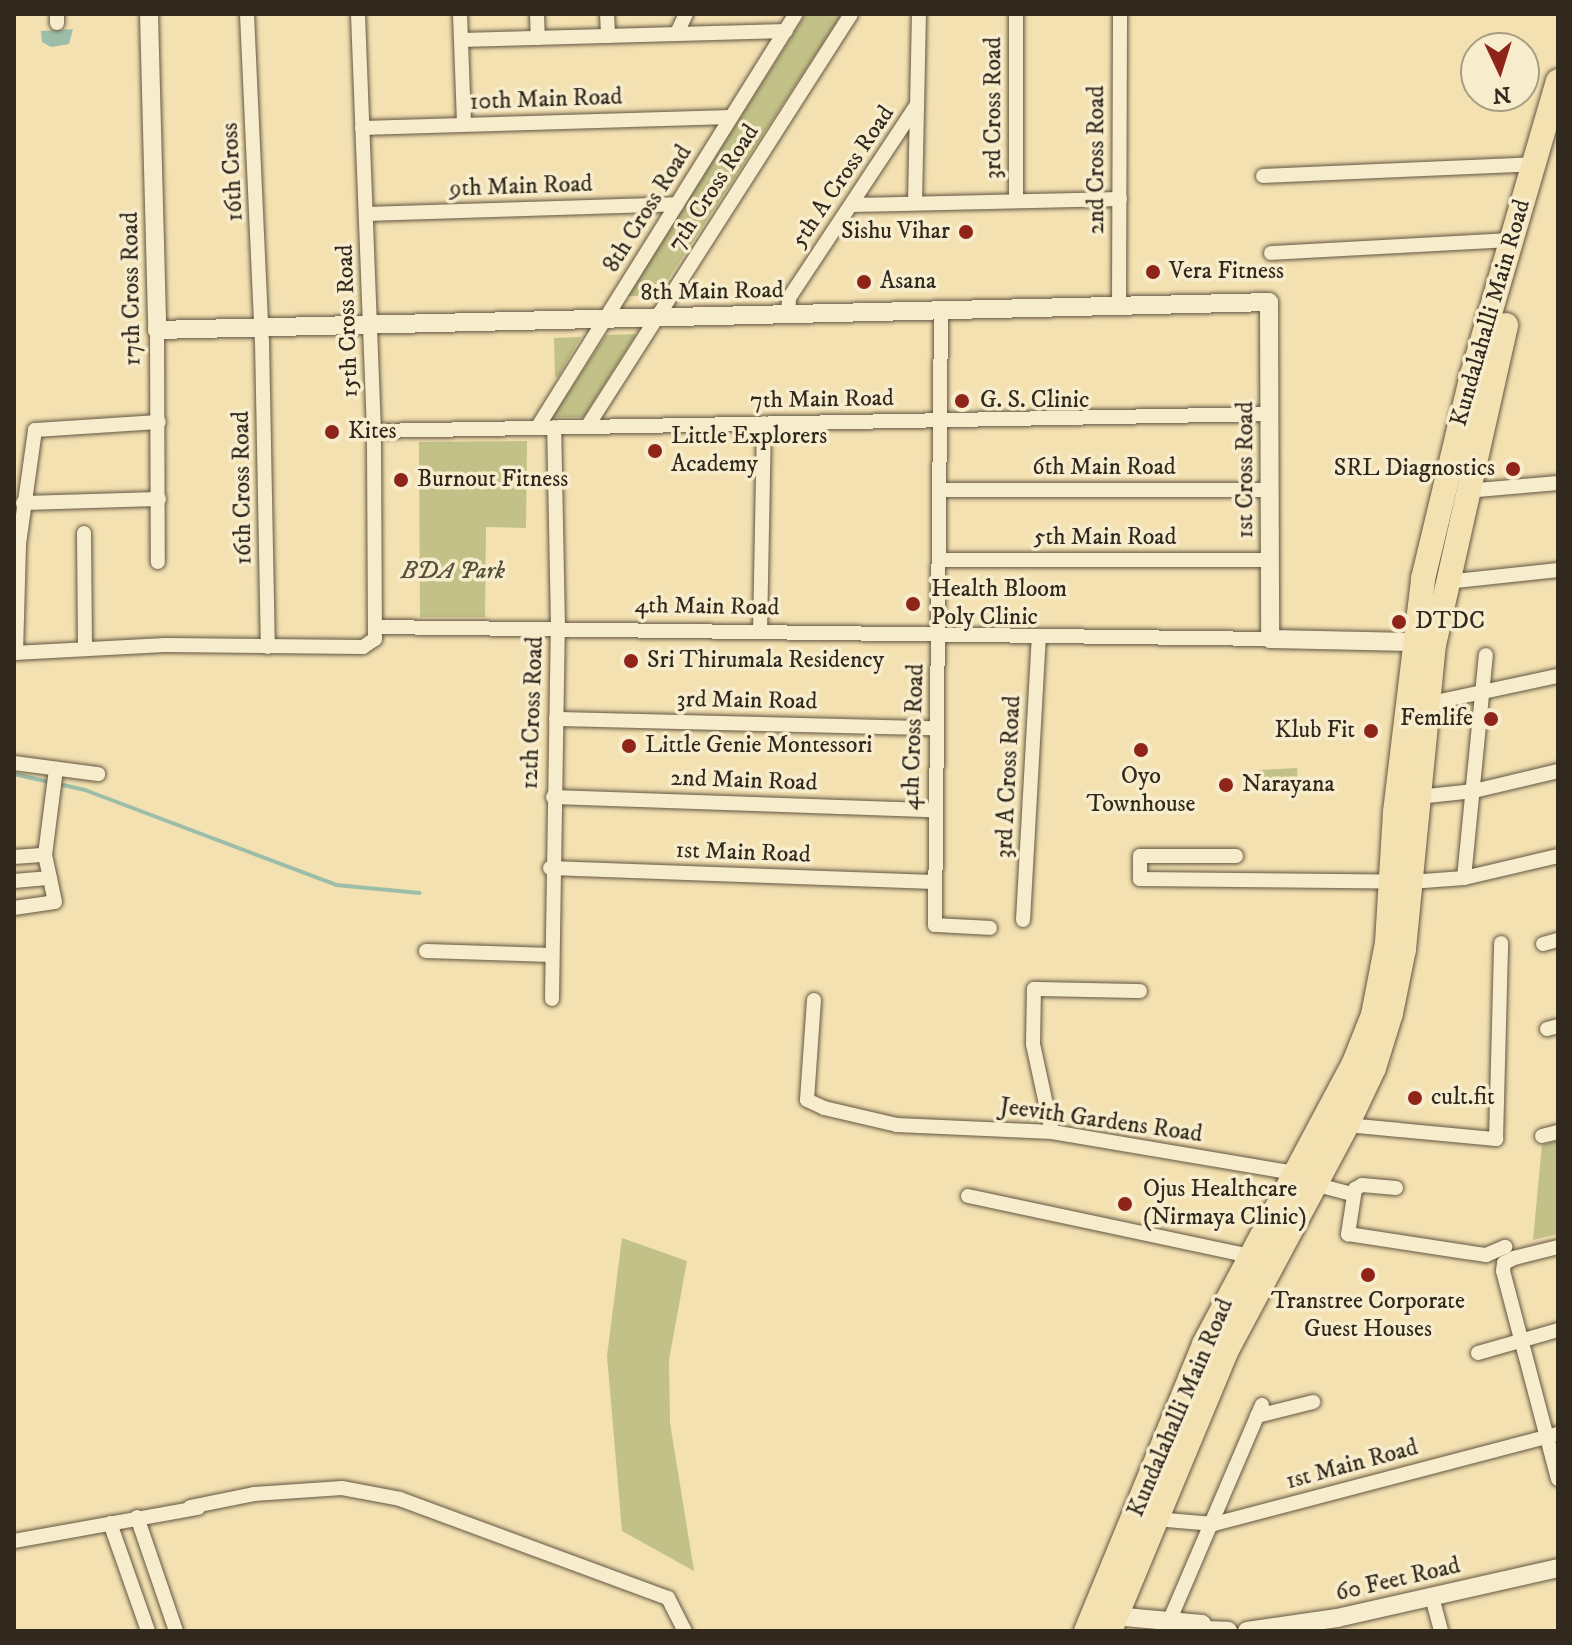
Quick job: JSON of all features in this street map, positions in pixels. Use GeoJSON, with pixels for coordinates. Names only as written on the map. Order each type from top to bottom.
{"type":"FeatureCollection","features":[{"type":"Feature","properties":{"kind":"main road","name":"Kundalahalli Main Road"},"geometry":{"type":"LineString","coordinates":[[1105,1626],[1204,1344],[1251,1256],[1305,1178],[1347,1125],[1374,1068],[1391,1013],[1413,642],[1445,483],[1558,81]]}},
{"type":"Feature","properties":{"kind":"main road","name":"Kundalahalli Main Road"},"geometry":{"type":"LineString","coordinates":[[1105,1626],[1305,1178],[1373,1015],[1418,797],[1427,704],[1446,582],[1466,491],[1558,137]]}},
{"type":"Feature","properties":{"kind":"street","name":"17th Cross Road"},"geometry":{"type":"LineString","coordinates":[[149,14],[159,422],[158,562]]}},
{"type":"Feature","properties":{"kind":"street","name":"16th Cross"},"geometry":{"type":"LineString","coordinates":[[247,14],[262,328]]}},
{"type":"Feature","properties":{"kind":"street","name":"15th Cross Road"},"geometry":{"type":"LineString","coordinates":[[358,14],[374,431],[377,627]]}},
{"type":"Feature","properties":{"kind":"street"},"geometry":{"type":"LineString","coordinates":[[460,14],[464,124]]}},
{"type":"Feature","properties":{"kind":"street"},"geometry":{"type":"LineString","coordinates":[[537,14],[538,38]]}},
{"type":"Feature","properties":{"kind":"street"},"geometry":{"type":"LineString","coordinates":[[607,14],[608,36]]}},
{"type":"Feature","properties":{"kind":"street"},"geometry":{"type":"LineString","coordinates":[[677,14],[677,33]]}},
{"type":"Feature","properties":{"kind":"street"},"geometry":{"type":"LineString","coordinates":[[677,33],[686,14]]}},
{"type":"Feature","properties":{"kind":"street","name":"8th Cross Road"},"geometry":{"type":"LineString","coordinates":[[537,428],[796,14]]}},
{"type":"Feature","properties":{"kind":"street","name":"7th Cross Road"},"geometry":{"type":"LineString","coordinates":[[587,427],[851,14]]}},
{"type":"Feature","properties":{"kind":"street"},"geometry":{"type":"LineString","coordinates":[[915,203],[919,14]]}},
{"type":"Feature","properties":{"kind":"street","name":"3rd Cross Road"},"geometry":{"type":"LineString","coordinates":[[1016,14],[1016,201]]}},
{"type":"Feature","properties":{"kind":"street","name":"2nd Cross Road"},"geometry":{"type":"LineString","coordinates":[[1119,306],[1120,14]]}},
{"type":"Feature","properties":{"kind":"street"},"geometry":{"type":"LineString","coordinates":[[461,40],[786,31]]}},
{"type":"Feature","properties":{"kind":"street","name":"5th A Cross Road"},"geometry":{"type":"LineString","coordinates":[[788,314],[789,298],[916,106]]}},
{"type":"Feature","properties":{"kind":"street","name":"10th Main Road"},"geometry":{"type":"LineString","coordinates":[[362,128],[731,117]]}},
{"type":"Feature","properties":{"kind":"street"},"geometry":{"type":"LineString","coordinates":[[1263,176],[1533,164]]}},
{"type":"Feature","properties":{"kind":"street"},"geometry":{"type":"LineString","coordinates":[[852,205],[1120,199]]}},
{"type":"Feature","properties":{"kind":"street","name":"9th Main Road"},"geometry":{"type":"LineString","coordinates":[[366,214],[677,204]]}},
{"type":"Feature","properties":{"kind":"street"},"geometry":{"type":"LineString","coordinates":[[1271,253],[1513,240]]}},
{"type":"Feature","properties":{"kind":"street","name":"8th Main Road"},"geometry":{"type":"LineString","coordinates":[[157,330],[1269,302]]}},
{"type":"Feature","properties":{"kind":"street","name":"1st Cross Road"},"geometry":{"type":"LineString","coordinates":[[1269,302],[1270,639]]}},
{"type":"Feature","properties":{"kind":"street","name":"4th Cross Road"},"geometry":{"type":"LineString","coordinates":[[941,310],[939,634],[933,810],[935,925],[990,928]]}},
{"type":"Feature","properties":{"kind":"street","name":"16th Cross Road"},"geometry":{"type":"LineString","coordinates":[[262,328],[268,647]]}},
{"type":"Feature","properties":{"kind":"street","name":"7th Main Road"},"geometry":{"type":"LineString","coordinates":[[374,431],[1270,414]]}},
{"type":"Feature","properties":{"kind":"street"},"geometry":{"type":"LineString","coordinates":[[159,422],[35,430],[23,503],[15,653],[85,647],[363,647],[375,639],[377,627]]}},
{"type":"Feature","properties":{"kind":"street"},"geometry":{"type":"LineString","coordinates":[[760,632],[764,423]]}},
{"type":"Feature","properties":{"kind":"street","name":"12th Cross Road"},"geometry":{"type":"LineString","coordinates":[[552,999],[548,955],[558,628],[554,427]]}},
{"type":"Feature","properties":{"kind":"street"},"geometry":{"type":"LineString","coordinates":[[1466,491],[1558,483]]}},
{"type":"Feature","properties":{"kind":"street","name":"6th Main Road"},"geometry":{"type":"LineString","coordinates":[[939,490],[1269,490]]}},
{"type":"Feature","properties":{"kind":"street"},"geometry":{"type":"LineString","coordinates":[[23,503],[159,499]]}},
{"type":"Feature","properties":{"kind":"street"},"geometry":{"type":"LineString","coordinates":[[84,533],[85,647]]}},
{"type":"Feature","properties":{"kind":"street","name":"5th Main Road"},"geometry":{"type":"LineString","coordinates":[[940,560],[1270,560]]}},
{"type":"Feature","properties":{"kind":"street"},"geometry":{"type":"LineString","coordinates":[[1446,582],[1558,570]]}},
{"type":"Feature","properties":{"kind":"street","name":"4th Main Road"},"geometry":{"type":"LineString","coordinates":[[377,627],[1413,642]]}},
{"type":"Feature","properties":{"kind":"street","name":"3rd A Cross Road"},"geometry":{"type":"LineString","coordinates":[[1023,920],[1039,637]]}},
{"type":"Feature","properties":{"kind":"street"},"geometry":{"type":"LineString","coordinates":[[1464,878],[1486,655]]}},
{"type":"Feature","properties":{"kind":"street"},"geometry":{"type":"LineString","coordinates":[[1427,704],[1558,676]]}},
{"type":"Feature","properties":{"kind":"street","name":"3rd Main Road"},"geometry":{"type":"LineString","coordinates":[[556,719],[936,728]]}},
{"type":"Feature","properties":{"kind":"street"},"geometry":{"type":"LineString","coordinates":[[14,763],[54,779],[98,774]]}},
{"type":"Feature","properties":{"kind":"street"},"geometry":{"type":"LineString","coordinates":[[1418,797],[1474,791],[1558,771]]}},
{"type":"Feature","properties":{"kind":"street"},"geometry":{"type":"LineString","coordinates":[[14,908],[55,902],[45,855],[54,779]]}},
{"type":"Feature","properties":{"kind":"street","name":"2nd Main Road"},"geometry":{"type":"LineString","coordinates":[[553,797],[933,810]]}},
{"type":"Feature","properties":{"kind":"street"},"geometry":{"type":"LineString","coordinates":[[14,857],[45,855]]}},
{"type":"Feature","properties":{"kind":"street"},"geometry":{"type":"LineString","coordinates":[[1236,856],[1140,856],[1140,879],[1401,882],[1464,878],[1558,856]]}},
{"type":"Feature","properties":{"kind":"street","name":"1st Main Road"},"geometry":{"type":"LineString","coordinates":[[550,868],[934,882]]}},
{"type":"Feature","properties":{"kind":"street"},"geometry":{"type":"LineString","coordinates":[[14,881],[50,878]]}},
{"type":"Feature","properties":{"kind":"street"},"geometry":{"type":"LineString","coordinates":[[1347,1125],[1496,1139],[1501,943]]}},
{"type":"Feature","properties":{"kind":"street"},"geometry":{"type":"LineString","coordinates":[[426,951],[548,955]]}},
{"type":"Feature","properties":{"kind":"street"},"geometry":{"type":"LineString","coordinates":[[1052,1132],[1033,1044],[1034,989],[1140,991]]}},
{"type":"Feature","properties":{"kind":"street","name":"Jeevith Gardens Road"},"geometry":{"type":"LineString","coordinates":[[814,1000],[807,1100],[897,1125],[1052,1132],[1305,1178],[1352,1194]]}},
{"type":"Feature","properties":{"kind":"street"},"geometry":{"type":"LineString","coordinates":[[1542,1136],[1558,1132]]}},
{"type":"Feature","properties":{"kind":"street"},"geometry":{"type":"LineString","coordinates":[[1396,1188],[1362,1185],[1352,1194],[1348,1234],[1486,1255],[1558,1247]]}},
{"type":"Feature","properties":{"kind":"street"},"geometry":{"type":"LineString","coordinates":[[968,1196],[1251,1256]]}},
{"type":"Feature","properties":{"kind":"street"},"geometry":{"type":"LineString","coordinates":[[1509,1252],[1503,1271],[1552,1436],[1558,1479]]}},
{"type":"Feature","properties":{"kind":"street"},"geometry":{"type":"LineString","coordinates":[[1478,1353],[1558,1330]]}},
{"type":"Feature","properties":{"kind":"street"},"geometry":{"type":"LineString","coordinates":[[1166,1626],[1214,1524],[1259,1411],[1313,1402]]}},
{"type":"Feature","properties":{"kind":"street","name":"1st Main Road"},"geometry":{"type":"LineString","coordinates":[[1155,1519],[1214,1524],[1552,1436]]}},
{"type":"Feature","properties":{"kind":"street"},"geometry":{"type":"LineString","coordinates":[[14,1541],[190,1507],[347,1490],[400,1499],[668,1598],[685,1631]]}},
{"type":"Feature","properties":{"kind":"street"},"geometry":{"type":"LineString","coordinates":[[137,1517],[176,1631]]}},
{"type":"Feature","properties":{"kind":"street"},"geometry":{"type":"LineString","coordinates":[[110,1523],[148,1631]]}},
{"type":"Feature","properties":{"kind":"street","name":"60 Feet Road"},"geometry":{"type":"LineString","coordinates":[[1247,1631],[1339,1625],[1432,1597],[1558,1568]]}},
{"type":"Feature","properties":{"kind":"street"},"geometry":{"type":"LineString","coordinates":[[1432,1597],[1441,1631]]}},
{"type":"Feature","properties":{"kind":"street"},"geometry":{"type":"LineString","coordinates":[[1105,1626],[1202,1624],[1205,1630],[1228,1631]]}},
{"type":"Feature","properties":{"kind":"street"},"geometry":{"type":"LineString","coordinates":[[1105,1626],[1147,1631]]}},
{"type":"Feature","properties":{"kind":"green space"},"geometry":{"type":"Polygon","coordinates":[[[806,14],[842,14],[657,296],[626,296],[806,14]]]}},
{"type":"Feature","properties":{"kind":"green space"},"geometry":{"type":"Polygon","coordinates":[[[636,334],[584,417],[552,417],[606,335],[636,334]]]}},
{"type":"Feature","properties":{"kind":"green space"},"geometry":{"type":"Polygon","coordinates":[[[581,337],[558,377],[555,377],[554,338],[581,337]]]}},
{"type":"Feature","properties":{"kind":"green space","name":"BDA Park"},"geometry":{"type":"Polygon","coordinates":[[[527,441],[526,528],[486,527],[485,617],[420,617],[419,442],[527,441]]]}},
{"type":"Feature","properties":{"kind":"green space"},"geometry":{"type":"Polygon","coordinates":[[[1297,768],[1298,789],[1258,790],[1258,770],[1297,768]]]}},
{"type":"Feature","properties":{"kind":"green space"},"geometry":{"type":"Polygon","coordinates":[[[1558,1141],[1558,1234],[1533,1240],[1542,1145],[1558,1141]]]}},
{"type":"Feature","properties":{"kind":"green space"},"geometry":{"type":"Polygon","coordinates":[[[622,1238],[687,1261],[669,1360],[670,1423],[694,1571],[622,1531],[607,1356],[622,1238]]]}},
{"type":"Feature","properties":{"kind":"shaded area"},"geometry":{"type":"Polygon","coordinates":[[[73,29],[69,44],[51,47],[42,42],[41,31],[73,29]]]}},
{"type":"Feature","properties":{"kind":"waterway"},"geometry":{"type":"LineString","coordinates":[[14,774],[85,790],[336,885],[420,893]]}},
{"type":"Feature","properties":{"kind":"place","name":"Sishu Vihar"},"geometry":{"type":"Point","coordinates":[966,232]}},
{"type":"Feature","properties":{"kind":"place","name":"Vera Fitness"},"geometry":{"type":"Point","coordinates":[1153,272]}},
{"type":"Feature","properties":{"kind":"place","name":"Asana"},"geometry":{"type":"Point","coordinates":[864,282]}},
{"type":"Feature","properties":{"kind":"place","name":"G. S. Clinic"},"geometry":{"type":"Point","coordinates":[962,401]}},
{"type":"Feature","properties":{"kind":"place","name":"Kites"},"geometry":{"type":"Point","coordinates":[332,432]}},
{"type":"Feature","properties":{"kind":"place","name":"Little Explorers Academy"},"geometry":{"type":"Point","coordinates":[655,451]}},
{"type":"Feature","properties":{"kind":"place","name":"SRL Diagnostics"},"geometry":{"type":"Point","coordinates":[1513,469]}},
{"type":"Feature","properties":{"kind":"place","name":"Burnout Fitness"},"geometry":{"type":"Point","coordinates":[401,480]}},
{"type":"Feature","properties":{"kind":"place","name":"Health Bloom Poly Clinic"},"geometry":{"type":"Point","coordinates":[913,604]}},
{"type":"Feature","properties":{"kind":"place","name":"DTDC"},"geometry":{"type":"Point","coordinates":[1399,622]}},
{"type":"Feature","properties":{"kind":"place","name":"Sri Thirumala Residency"},"geometry":{"type":"Point","coordinates":[631,661]}},
{"type":"Feature","properties":{"kind":"place","name":"Femlife"},"geometry":{"type":"Point","coordinates":[1491,719]}},
{"type":"Feature","properties":{"kind":"place","name":"Klub Fit"},"geometry":{"type":"Point","coordinates":[1371,731]}},
{"type":"Feature","properties":{"kind":"place","name":"Little Genie Montessori"},"geometry":{"type":"Point","coordinates":[629,746]}},
{"type":"Feature","properties":{"kind":"place","name":"Oyo Townhouse"},"geometry":{"type":"Point","coordinates":[1141,750]}},
{"type":"Feature","properties":{"kind":"place","name":"Narayana"},"geometry":{"type":"Point","coordinates":[1226,785]}},
{"type":"Feature","properties":{"kind":"place","name":"cult.fit"},"geometry":{"type":"Point","coordinates":[1415,1098]}},
{"type":"Feature","properties":{"kind":"place","name":"Ojus Healthcare (Nirmaya Clinic)"},"geometry":{"type":"Point","coordinates":[1125,1204]}},
{"type":"Feature","properties":{"kind":"place","name":"Transtree Corporate Guest Houses"},"geometry":{"type":"Point","coordinates":[1368,1275]}}]}
